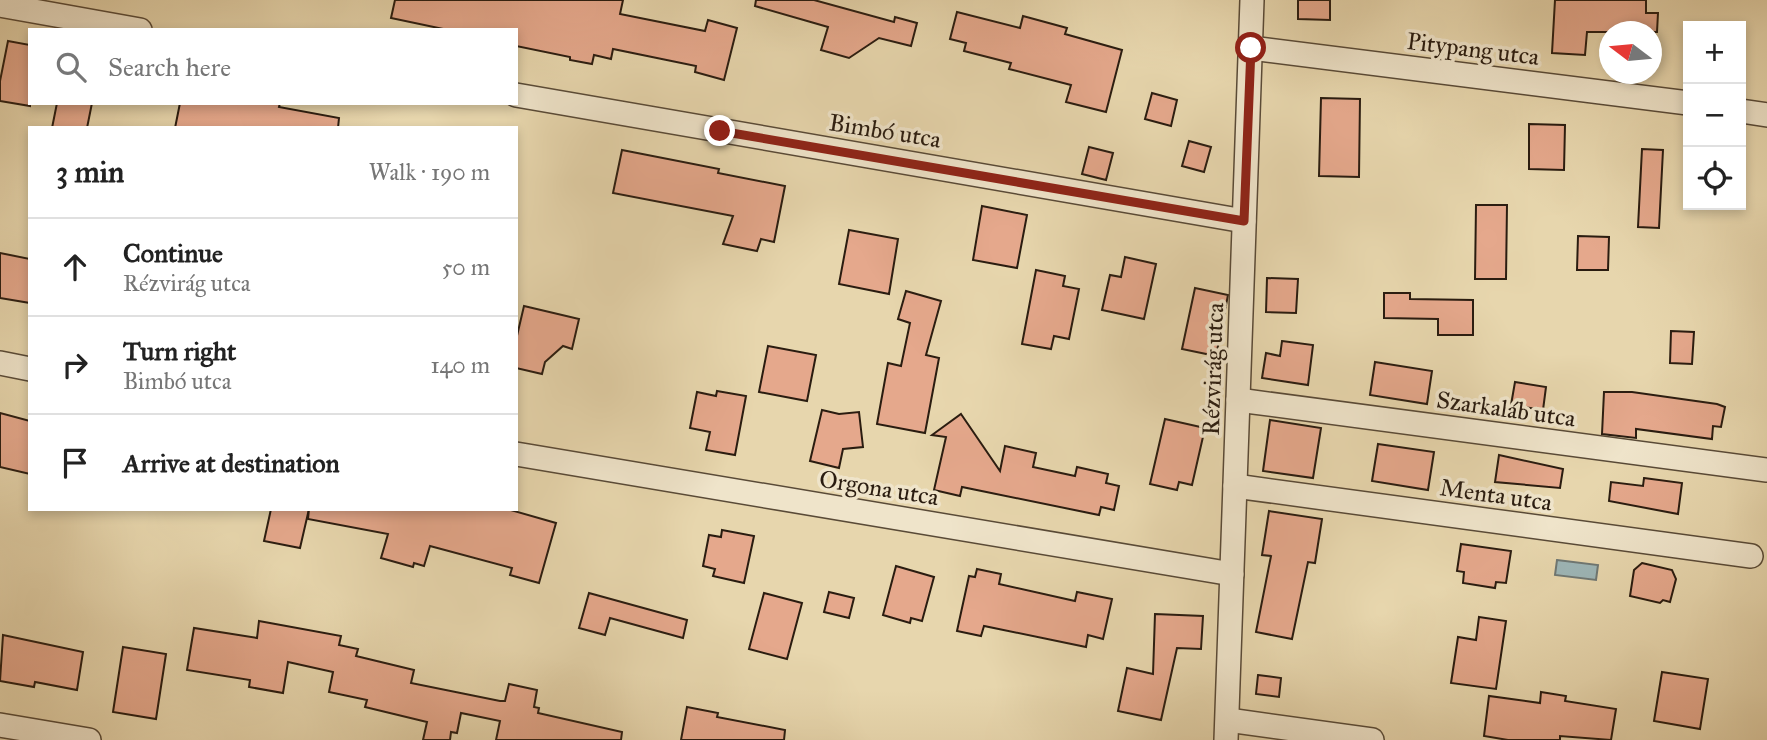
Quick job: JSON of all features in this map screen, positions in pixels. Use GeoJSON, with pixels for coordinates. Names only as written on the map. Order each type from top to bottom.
{"type":"FeatureCollection","features":[{"type":"Feature","properties":{"kind":"street","name":"Rézvirág utca"},"geometry":{"type":"LineString","coordinates":[[1227,730],[1252,0]]}},
{"type":"Feature","properties":{"kind":"street"},"geometry":{"type":"LineString","coordinates":[[0,5],[130,28]]}},
{"type":"Feature","properties":{"kind":"street","name":"Pitypang utca"},"geometry":{"type":"LineString","coordinates":[[1251,48],[1683,102]]}},
{"type":"Feature","properties":{"kind":"street","name":"Bimbó utca"},"geometry":{"type":"LineString","coordinates":[[518,95],[1244,221]]}},
{"type":"Feature","properties":{"kind":"street"},"geometry":{"type":"LineString","coordinates":[[1746,112],[1767,115]]}},
{"type":"Feature","properties":{"kind":"street"},"geometry":{"type":"LineString","coordinates":[[0,363],[28,369]]}},
{"type":"Feature","properties":{"kind":"street","name":"Szarkaláb utca"},"geometry":{"type":"LineString","coordinates":[[1238,400],[1767,470]]}},
{"type":"Feature","properties":{"kind":"street","name":"Orgona utca"},"geometry":{"type":"LineString","coordinates":[[518,454],[1233,574]]}},
{"type":"Feature","properties":{"kind":"street","name":"Menta utca"},"geometry":{"type":"LineString","coordinates":[[1235,486],[1751,556]]}},
{"type":"Feature","properties":{"kind":"street"},"geometry":{"type":"LineString","coordinates":[[0,725],[89,740]]}},
{"type":"Feature","properties":{"kind":"street"},"geometry":{"type":"LineString","coordinates":[[1227,730],[1372,740]]}},
{"type":"Feature","properties":{"kind":"water"},"geometry":{"type":"Polygon","coordinates":[[[1557,560],[1598,565],[1596,580],[1555,575],[1557,560]]]}},
{"type":"Feature","properties":{"kind":"building"},"geometry":{"type":"Polygon","coordinates":[[[395,0],[623,0],[620,14],[705,31],[708,20],[737,28],[724,80],[695,72],[696,66],[613,49],[611,59],[594,55],[592,64],[570,60],[570,57],[518,46],[518,28],[438,28],[391,18],[395,0]]]}},
{"type":"Feature","properties":{"kind":"building"},"geometry":{"type":"Polygon","coordinates":[[[756,0],[814,0],[894,22],[895,17],[917,23],[911,46],[879,38],[849,58],[821,50],[828,27],[755,6],[756,0]]]}},
{"type":"Feature","properties":{"kind":"building"},"geometry":{"type":"Polygon","coordinates":[[[1298,0],[1330,0],[1330,20],[1298,19],[1298,0]]]}},
{"type":"Feature","properties":{"kind":"building"},"geometry":{"type":"Polygon","coordinates":[[[1555,0],[1646,0],[1646,13],[1658,13],[1658,21],[1599,21],[1599,32],[1587,32],[1585,55],[1552,53],[1555,0]]]}},
{"type":"Feature","properties":{"kind":"building"},"geometry":{"type":"Polygon","coordinates":[[[957,12],[1020,28],[1023,16],[1067,28],[1065,34],[1122,50],[1106,112],[1066,102],[1071,85],[1009,69],[1011,63],[964,51],[966,43],[950,39],[957,12]]]}},
{"type":"Feature","properties":{"kind":"building"},"geometry":{"type":"Polygon","coordinates":[[[8,41],[28,45],[30,106],[0,101],[0,81],[8,41]]]}},
{"type":"Feature","properties":{"kind":"building"},"geometry":{"type":"Polygon","coordinates":[[[1152,93],[1177,100],[1171,126],[1145,119],[1152,93]]]}},
{"type":"Feature","properties":{"kind":"building"},"geometry":{"type":"Polygon","coordinates":[[[1321,98],[1360,99],[1359,177],[1319,176],[1321,98]]]}},
{"type":"Feature","properties":{"kind":"building"},"geometry":{"type":"Polygon","coordinates":[[[57,105],[92,105],[87,126],[52,126],[57,105]]]}},
{"type":"Feature","properties":{"kind":"building"},"geometry":{"type":"Polygon","coordinates":[[[180,105],[280,105],[339,118],[338,126],[175,126],[180,105]]]}},
{"type":"Feature","properties":{"kind":"building"},"geometry":{"type":"Polygon","coordinates":[[[1529,124],[1565,125],[1564,170],[1529,169],[1529,124]]]}},
{"type":"Feature","properties":{"kind":"building"},"geometry":{"type":"Polygon","coordinates":[[[1189,141],[1211,147],[1204,172],[1182,166],[1189,141]]]}},
{"type":"Feature","properties":{"kind":"building"},"geometry":{"type":"Polygon","coordinates":[[[1089,147],[1113,153],[1106,180],[1082,174],[1089,147]]]}},
{"type":"Feature","properties":{"kind":"building"},"geometry":{"type":"Polygon","coordinates":[[[1642,149],[1663,150],[1659,228],[1638,227],[1642,149]]]}},
{"type":"Feature","properties":{"kind":"building"},"geometry":{"type":"Polygon","coordinates":[[[622,150],[719,169],[718,173],[785,186],[774,242],[761,239],[757,251],[723,244],[733,216],[613,193],[622,150]]]}},
{"type":"Feature","properties":{"kind":"building"},"geometry":{"type":"Polygon","coordinates":[[[1476,205],[1507,205],[1506,279],[1475,279],[1476,205]]]}},
{"type":"Feature","properties":{"kind":"building"},"geometry":{"type":"Polygon","coordinates":[[[982,206],[1027,215],[1017,268],[973,260],[982,206]]]}},
{"type":"Feature","properties":{"kind":"building"},"geometry":{"type":"Polygon","coordinates":[[[849,230],[898,239],[889,294],[839,284],[849,230]]]}},
{"type":"Feature","properties":{"kind":"building"},"geometry":{"type":"Polygon","coordinates":[[[1578,236],[1609,237],[1608,270],[1577,270],[1578,236]]]}},
{"type":"Feature","properties":{"kind":"building"},"geometry":{"type":"Polygon","coordinates":[[[0,253],[28,259],[28,303],[0,298],[0,253]]]}},
{"type":"Feature","properties":{"kind":"building"},"geometry":{"type":"Polygon","coordinates":[[[1125,257],[1156,264],[1144,319],[1102,310],[1110,275],[1121,277],[1125,257]]]}},
{"type":"Feature","properties":{"kind":"building"},"geometry":{"type":"Polygon","coordinates":[[[1036,270],[1065,276],[1063,286],[1079,289],[1069,339],[1054,336],[1051,349],[1022,344],[1036,270]]]}},
{"type":"Feature","properties":{"kind":"building"},"geometry":{"type":"Polygon","coordinates":[[[1267,278],[1298,279],[1296,313],[1266,312],[1267,278]]]}},
{"type":"Feature","properties":{"kind":"building"},"geometry":{"type":"Polygon","coordinates":[[[1195,288],[1228,295],[1216,356],[1182,349],[1195,288]]]}},
{"type":"Feature","properties":{"kind":"building"},"geometry":{"type":"Polygon","coordinates":[[[906,291],[941,301],[926,355],[939,358],[925,433],[877,424],[888,363],[901,366],[910,323],[898,319],[906,291]]]}},
{"type":"Feature","properties":{"kind":"building"},"geometry":{"type":"Polygon","coordinates":[[[1384,293],[1410,293],[1410,299],[1473,300],[1473,335],[1438,335],[1438,319],[1384,318],[1384,293]]]}},
{"type":"Feature","properties":{"kind":"building"},"geometry":{"type":"Polygon","coordinates":[[[524,306],[579,319],[572,349],[563,346],[545,362],[542,374],[518,368],[518,332],[524,306]]]}},
{"type":"Feature","properties":{"kind":"building"},"geometry":{"type":"Polygon","coordinates":[[[1671,331],[1694,332],[1692,364],[1670,363],[1671,331]]]}},
{"type":"Feature","properties":{"kind":"building"},"geometry":{"type":"Polygon","coordinates":[[[1282,341],[1313,345],[1308,385],[1262,378],[1266,353],[1280,356],[1282,341]]]}},
{"type":"Feature","properties":{"kind":"building"},"geometry":{"type":"Polygon","coordinates":[[[768,346],[816,355],[807,401],[759,392],[768,346]]]}},
{"type":"Feature","properties":{"kind":"building"},"geometry":{"type":"Polygon","coordinates":[[[1375,362],[1432,371],[1427,404],[1370,395],[1375,362]]]}},
{"type":"Feature","properties":{"kind":"building"},"geometry":{"type":"Polygon","coordinates":[[[1515,382],[1546,387],[1543,410],[1511,405],[1515,382]]]}},
{"type":"Feature","properties":{"kind":"building"},"geometry":{"type":"Polygon","coordinates":[[[717,391],[746,396],[735,455],[706,450],[710,432],[690,428],[697,392],[716,396],[717,391]]]}},
{"type":"Feature","properties":{"kind":"building"},"geometry":{"type":"Polygon","coordinates":[[[1604,392],[1632,392],[1717,404],[1725,407],[1721,427],[1713,426],[1712,439],[1636,429],[1636,438],[1602,434],[1604,392]]]}},
{"type":"Feature","properties":{"kind":"building"},"geometry":{"type":"Polygon","coordinates":[[[822,410],[839,414],[859,412],[863,447],[843,449],[839,468],[810,461],[822,410]]]}},
{"type":"Feature","properties":{"kind":"building"},"geometry":{"type":"Polygon","coordinates":[[[0,413],[28,420],[28,474],[0,467],[0,413]]]}},
{"type":"Feature","properties":{"kind":"building"},"geometry":{"type":"Polygon","coordinates":[[[961,414],[1000,471],[1005,446],[1036,453],[1033,467],[1075,476],[1077,467],[1108,474],[1106,483],[1119,486],[1114,510],[1101,507],[1099,515],[962,487],[960,496],[934,490],[946,437],[932,435],[961,414]]]}},
{"type":"Feature","properties":{"kind":"building"},"geometry":{"type":"Polygon","coordinates":[[[1165,419],[1205,428],[1192,485],[1179,482],[1177,490],[1150,484],[1165,419]]]}},
{"type":"Feature","properties":{"kind":"building"},"geometry":{"type":"Polygon","coordinates":[[[1270,420],[1321,428],[1313,478],[1263,471],[1270,420]]]}},
{"type":"Feature","properties":{"kind":"building"},"geometry":{"type":"Polygon","coordinates":[[[1378,444],[1434,452],[1428,490],[1372,481],[1378,444]]]}},
{"type":"Feature","properties":{"kind":"building"},"geometry":{"type":"Polygon","coordinates":[[[1499,455],[1563,469],[1560,488],[1495,482],[1499,455]]]}},
{"type":"Feature","properties":{"kind":"building"},"geometry":{"type":"Polygon","coordinates":[[[1644,478],[1682,483],[1678,514],[1609,501],[1611,482],[1643,486],[1644,478]]]}},
{"type":"Feature","properties":{"kind":"building"},"geometry":{"type":"Polygon","coordinates":[[[271,511],[309,511],[300,548],[264,541],[271,511]]]}},
{"type":"Feature","properties":{"kind":"building"},"geometry":{"type":"Polygon","coordinates":[[[309,511],[514,511],[556,523],[539,583],[510,575],[512,568],[430,546],[424,566],[414,563],[413,567],[381,558],[388,534],[308,519],[309,511]]]}},
{"type":"Feature","properties":{"kind":"building"},"geometry":{"type":"Polygon","coordinates":[[[1269,511],[1322,519],[1315,563],[1308,562],[1292,639],[1256,632],[1271,556],[1262,555],[1269,511]]]}},
{"type":"Feature","properties":{"kind":"building"},"geometry":{"type":"Polygon","coordinates":[[[722,530],[754,536],[744,583],[713,576],[715,569],[703,566],[709,535],[721,537],[722,530]]]}},
{"type":"Feature","properties":{"kind":"building"},"geometry":{"type":"Polygon","coordinates":[[[1461,544],[1511,551],[1506,583],[1496,582],[1495,588],[1463,583],[1464,572],[1457,571],[1461,544]]]}},
{"type":"Feature","properties":{"kind":"building"},"geometry":{"type":"Polygon","coordinates":[[[1642,563],[1672,570],[1676,579],[1670,602],[1663,600],[1660,603],[1630,596],[1634,570],[1642,563]]]}},
{"type":"Feature","properties":{"kind":"building"},"geometry":{"type":"Polygon","coordinates":[[[896,566],[934,577],[922,621],[911,618],[910,623],[883,615],[896,566]]]}},
{"type":"Feature","properties":{"kind":"building"},"geometry":{"type":"Polygon","coordinates":[[[977,569],[1001,574],[999,584],[1075,601],[1077,592],[1112,599],[1103,639],[1088,635],[1086,647],[984,626],[981,636],[957,631],[969,576],[975,577],[977,569]]]}},
{"type":"Feature","properties":{"kind":"building"},"geometry":{"type":"Polygon","coordinates":[[[829,592],[854,598],[849,618],[824,612],[829,592]]]}},
{"type":"Feature","properties":{"kind":"building"},"geometry":{"type":"Polygon","coordinates":[[[589,593],[687,620],[683,638],[610,618],[605,635],[579,628],[589,593]]]}},
{"type":"Feature","properties":{"kind":"building"},"geometry":{"type":"Polygon","coordinates":[[[764,593],[802,603],[787,659],[749,649],[764,593]]]}},
{"type":"Feature","properties":{"kind":"building"},"geometry":{"type":"Polygon","coordinates":[[[1155,614],[1203,616],[1201,649],[1177,648],[1161,720],[1118,711],[1127,668],[1153,674],[1155,614]]]}},
{"type":"Feature","properties":{"kind":"building"},"geometry":{"type":"Polygon","coordinates":[[[1479,617],[1506,621],[1496,689],[1451,683],[1458,637],[1476,640],[1479,617]]]}},
{"type":"Feature","properties":{"kind":"building"},"geometry":{"type":"Polygon","coordinates":[[[259,621],[341,636],[339,645],[358,649],[356,656],[414,670],[411,683],[500,701],[505,701],[509,684],[537,690],[534,707],[539,708],[538,713],[622,732],[621,740],[496,740],[500,721],[461,713],[457,733],[451,732],[450,740],[423,740],[427,722],[365,707],[367,700],[329,692],[333,672],[288,662],[283,693],[249,687],[250,680],[187,670],[194,628],[257,638],[259,621]]]}},
{"type":"Feature","properties":{"kind":"building"},"geometry":{"type":"Polygon","coordinates":[[[3,635],[83,652],[77,690],[35,682],[34,687],[0,681],[3,635]]]}},
{"type":"Feature","properties":{"kind":"building"},"geometry":{"type":"Polygon","coordinates":[[[123,647],[166,654],[156,719],[113,712],[123,647]]]}},
{"type":"Feature","properties":{"kind":"building"},"geometry":{"type":"Polygon","coordinates":[[[1662,672],[1708,679],[1700,729],[1654,721],[1662,672]]]}},
{"type":"Feature","properties":{"kind":"building"},"geometry":{"type":"Polygon","coordinates":[[[1258,675],[1281,678],[1279,697],[1256,694],[1258,675]]]}},
{"type":"Feature","properties":{"kind":"building"},"geometry":{"type":"Polygon","coordinates":[[[1541,692],[1566,696],[1565,701],[1616,709],[1611,740],[1560,736],[1560,740],[1508,740],[1484,736],[1489,696],[1540,703],[1541,692]]]}},
{"type":"Feature","properties":{"kind":"building"},"geometry":{"type":"Polygon","coordinates":[[[687,707],[718,713],[717,717],[785,730],[784,740],[681,740],[687,707]]]}},
{"type":"Feature","properties":{"kind":"route"},"geometry":{"type":"LineString","coordinates":[[720,131],[1244,221],[1251,48]]}}]}
